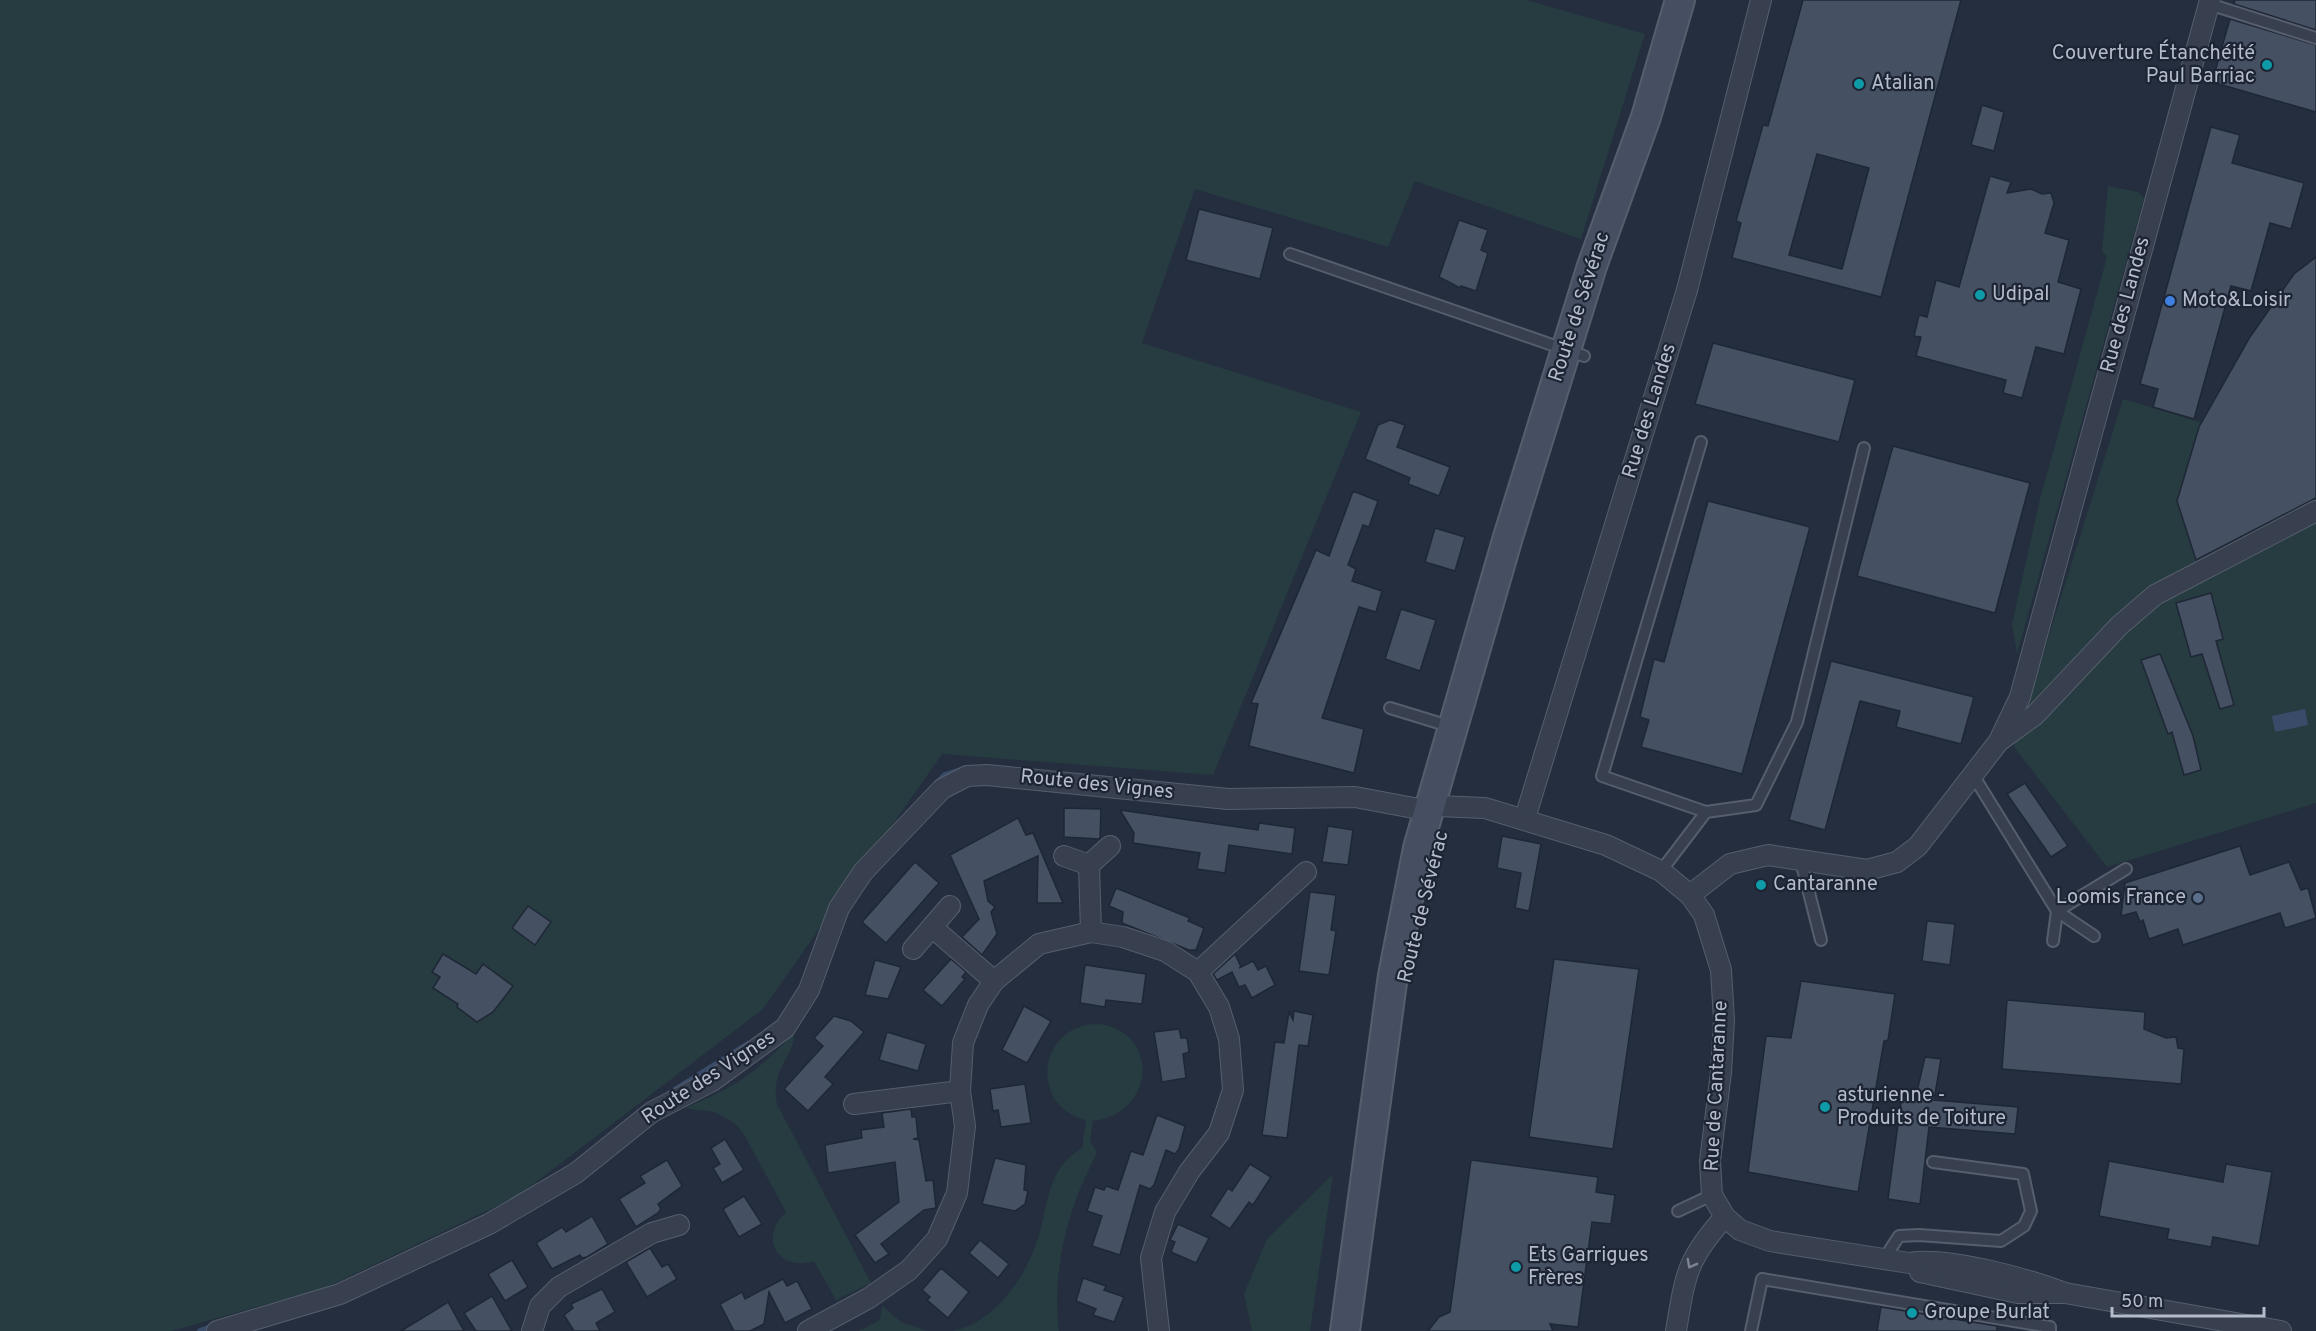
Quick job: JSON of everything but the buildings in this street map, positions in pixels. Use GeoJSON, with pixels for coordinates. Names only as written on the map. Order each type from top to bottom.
{"type":"FeatureCollection","features":[{"type":"Feature","properties":{"kind":"main road","name":"Route de Sévérac"},"geometry":{"type":"LineString","coordinates":[[1574,353],[1592,266],[1646,117],[1680,0]]}},
{"type":"Feature","properties":{"kind":"main road","name":"Route de Sévérac"},"geometry":{"type":"LineString","coordinates":[[1345,1331],[1393,975],[1418,848],[1439,806],[1588,304]]}},
{"type":"Feature","properties":{"kind":"main road","name":"Route de Sévérac"},"geometry":{"type":"LineString","coordinates":[[1354,1331],[1390,1066],[1420,918],[1439,806],[1456,728],[1531,496]]}},
{"type":"Feature","properties":{"kind":"street","name":"Rue des Landes"},"geometry":{"type":"LineString","coordinates":[[1525,818],[1687,290],[1761,0]]}},
{"type":"Feature","properties":{"kind":"street","name":"Rue des Landes"},"geometry":{"type":"LineString","coordinates":[[1690,895],[1730,864],[1768,855],[1868,870],[1897,862],[1918,846],[2000,741],[2020,697],[2209,2]]}},
{"type":"Feature","properties":{"kind":"street"},"geometry":{"type":"LineString","coordinates":[[2000,741],[2035,715],[2119,626],[2155,595],[2316,511]]}},
{"type":"Feature","properties":{"kind":"street","name":"Route des Vignes"},"geometry":{"type":"LineString","coordinates":[[217,1331],[340,1293],[489,1224],[576,1173],[652,1112],[712,1081],[785,1028],[809,990],[839,908],[862,872],[942,789],[967,776],[987,775],[1228,799],[1355,797],[1419,808],[1439,806]]}},
{"type":"Feature","properties":{"kind":"street","name":"Rue de Cantaranne"},"geometry":{"type":"LineString","coordinates":[[1439,806],[1485,808],[1525,818],[1606,845],[1661,871],[1690,895],[1704,915],[1721,970],[1724,1020],[1721,1072],[1710,1161],[1712,1195],[1725,1217],[1740,1230],[1770,1240],[1908,1263],[1923,1260],[2029,1279],[2065,1293],[2281,1331]]}},
{"type":"Feature","properties":{"kind":"street"},"geometry":{"type":"LineString","coordinates":[[1091,932],[1089,865],[1110,846]]}},
{"type":"Feature","properties":{"kind":"street"},"geometry":{"type":"LineString","coordinates":[[1064,856],[1089,865]]}},
{"type":"Feature","properties":{"kind":"street"},"geometry":{"type":"LineString","coordinates":[[1198,972],[1306,872]]}},
{"type":"Feature","properties":{"kind":"street"},"geometry":{"type":"LineString","coordinates":[[914,949],[950,906]]}},
{"type":"Feature","properties":{"kind":"street"},"geometry":{"type":"LineString","coordinates":[[932,927],[994,981]]}},
{"type":"Feature","properties":{"kind":"street"},"geometry":{"type":"LineString","coordinates":[[808,1331],[868,1298],[909,1270],[937,1239],[957,1192],[965,1125],[960,1091],[963,1043],[978,1005],[994,981],[1039,944],[1091,932],[1123,937],[1165,951],[1198,972],[1219,1007],[1230,1039],[1233,1090],[1219,1133],[1189,1172],[1165,1212],[1151,1258],[1159,1331]]}},
{"type":"Feature","properties":{"kind":"street"},"geometry":{"type":"LineString","coordinates":[[854,1104],[960,1091]]}},
{"type":"Feature","properties":{"kind":"street"},"geometry":{"type":"LineString","coordinates":[[1676,1331],[1686,1273],[1704,1240],[1725,1217]]}},
{"type":"Feature","properties":{"kind":"street"},"geometry":{"type":"LineString","coordinates":[[532,1331],[540,1306],[559,1287],[652,1233],[679,1226]]}},
{"type":"Feature","properties":{"kind":"lane"},"geometry":{"type":"LineString","coordinates":[[2209,2],[2316,38]]}},
{"type":"Feature","properties":{"kind":"lane"},"geometry":{"type":"LineString","coordinates":[[1290,254],[1574,353]]}},
{"type":"Feature","properties":{"kind":"lane"},"geometry":{"type":"LineString","coordinates":[[1701,442],[1602,776],[1706,812],[1756,805],[1797,722],[1864,448]]}},
{"type":"Feature","properties":{"kind":"lane"},"geometry":{"type":"LineString","coordinates":[[1390,708],[1456,728]]}},
{"type":"Feature","properties":{"kind":"lane"},"geometry":{"type":"LineString","coordinates":[[1973,775],[2057,911],[2094,936]]}},
{"type":"Feature","properties":{"kind":"lane"},"geometry":{"type":"LineString","coordinates":[[1661,871],[1706,812]]}},
{"type":"Feature","properties":{"kind":"lane"},"geometry":{"type":"LineString","coordinates":[[1801,861],[1821,940]]}},
{"type":"Feature","properties":{"kind":"lane"},"geometry":{"type":"LineString","coordinates":[[2057,911],[2126,869]]}},
{"type":"Feature","properties":{"kind":"lane"},"geometry":{"type":"LineString","coordinates":[[2054,941],[2057,911]]}},
{"type":"Feature","properties":{"kind":"lane"},"geometry":{"type":"LineString","coordinates":[[1884,1258],[1899,1236],[1919,1235],[2001,1241],[2024,1226],[2031,1211],[2023,1174],[1933,1162]]}},
{"type":"Feature","properties":{"kind":"lane"},"geometry":{"type":"LineString","coordinates":[[1678,1211],[1712,1195]]}},
{"type":"Feature","properties":{"kind":"lane"},"geometry":{"type":"LineString","coordinates":[[1751,1331],[1762,1279],[2050,1327],[2050,1331]]}},
{"type":"Feature","properties":{"kind":"green space"},"geometry":{"type":"Polygon","coordinates":[[[0,0],[1527,0],[1645,34],[1581,239],[1415,181],[1388,247],[1195,189],[1142,343],[1361,412],[1213,775],[942,754],[763,1009],[518,1196],[325,1288],[171,1331],[0,1331],[0,0]]]}},
{"type":"Feature","properties":{"kind":"green space"},"geometry":{"type":"Polygon","coordinates":[[[2108,186],[2138,192],[2144,198],[2017,654],[2012,624],[2040,499],[2107,257],[2102,251],[2108,186]]]}},
{"type":"Feature","properties":{"kind":"green space"},"geometry":{"type":"Polygon","coordinates":[[[2316,257],[2316,803],[2107,867],[2014,747],[2123,399],[2203,423],[2294,274],[2316,257]]]}},
{"type":"Feature","properties":{"kind":"green space"},"geometry":{"type":"Polygon","coordinates":[[[1098,1024],[1118,1030],[1133,1041],[1140,1056],[1142,1072],[1138,1089],[1129,1104],[1114,1115],[1093,1121],[1090,1140],[1097,1153],[1077,1196],[1064,1239],[1060,1262],[1057,1308],[1059,1331],[953,1331],[969,1326],[996,1307],[1008,1295],[1027,1266],[1039,1235],[1051,1186],[1062,1165],[1082,1148],[1086,1120],[1067,1112],[1055,1099],[1048,1083],[1048,1067],[1053,1051],[1063,1037],[1078,1028],[1098,1024]]]}},
{"type":"Feature","properties":{"kind":"green space"},"geometry":{"type":"Polygon","coordinates":[[[794,1033],[791,1049],[777,1081],[777,1104],[871,1283],[836,1300],[814,1261],[790,1262],[776,1250],[773,1242],[774,1232],[786,1212],[736,1124],[715,1112],[685,1108],[744,1078],[768,1059],[794,1033]]]}},
{"type":"Feature","properties":{"kind":"green space"},"geometry":{"type":"Polygon","coordinates":[[[1333,1174],[1310,1331],[1252,1331],[1244,1294],[1267,1239],[1333,1174]]]}},
{"type":"Feature","properties":{"kind":"green space"},"geometry":{"type":"Polygon","coordinates":[[[882,1306],[901,1322],[927,1331],[859,1331],[880,1320],[882,1306]]]}},
{"type":"Feature","properties":{"kind":"water"},"geometry":{"type":"Polygon","coordinates":[[[2305,709],[2308,725],[2275,732],[2272,716],[2305,709]]]}},
{"type":"Feature","properties":{"kind":"waterway"},"geometry":{"type":"LineString","coordinates":[[936,784],[945,775],[961,770]]}},
{"type":"Feature","properties":{"kind":"waterway"},"geometry":{"type":"LineString","coordinates":[[670,1093],[748,1044]]}},
{"type":"Feature","properties":{"kind":"waterway"},"geometry":{"type":"LineString","coordinates":[[200,1331],[214,1326]]}},
{"type":"Feature","properties":{"kind":"place","name":"Couverture Étanchéité Paul Barriac"},"geometry":{"type":"Point","coordinates":[2267,65]}},
{"type":"Feature","properties":{"kind":"place","name":"Atalian"},"geometry":{"type":"Point","coordinates":[1859,84]}},
{"type":"Feature","properties":{"kind":"place","name":"Udipal"},"geometry":{"type":"Point","coordinates":[1980,295]}},
{"type":"Feature","properties":{"kind":"place","name":"Moto&Loisir"},"geometry":{"type":"Point","coordinates":[2170,301]}},
{"type":"Feature","properties":{"kind":"place","name":"Cantaranne"},"geometry":{"type":"Point","coordinates":[1761,885]}},
{"type":"Feature","properties":{"kind":"place","name":"Loomis France"},"geometry":{"type":"Point","coordinates":[2198,898]}},
{"type":"Feature","properties":{"kind":"place","name":"asturienne - Produits de Toiture"},"geometry":{"type":"Point","coordinates":[1825,1107]}},
{"type":"Feature","properties":{"kind":"place","name":"Ets Garrigues Frères"},"geometry":{"type":"Point","coordinates":[1516,1267]}},
{"type":"Feature","properties":{"kind":"place","name":"Groupe Burlat"},"geometry":{"type":"Point","coordinates":[1912,1313]}}]}
